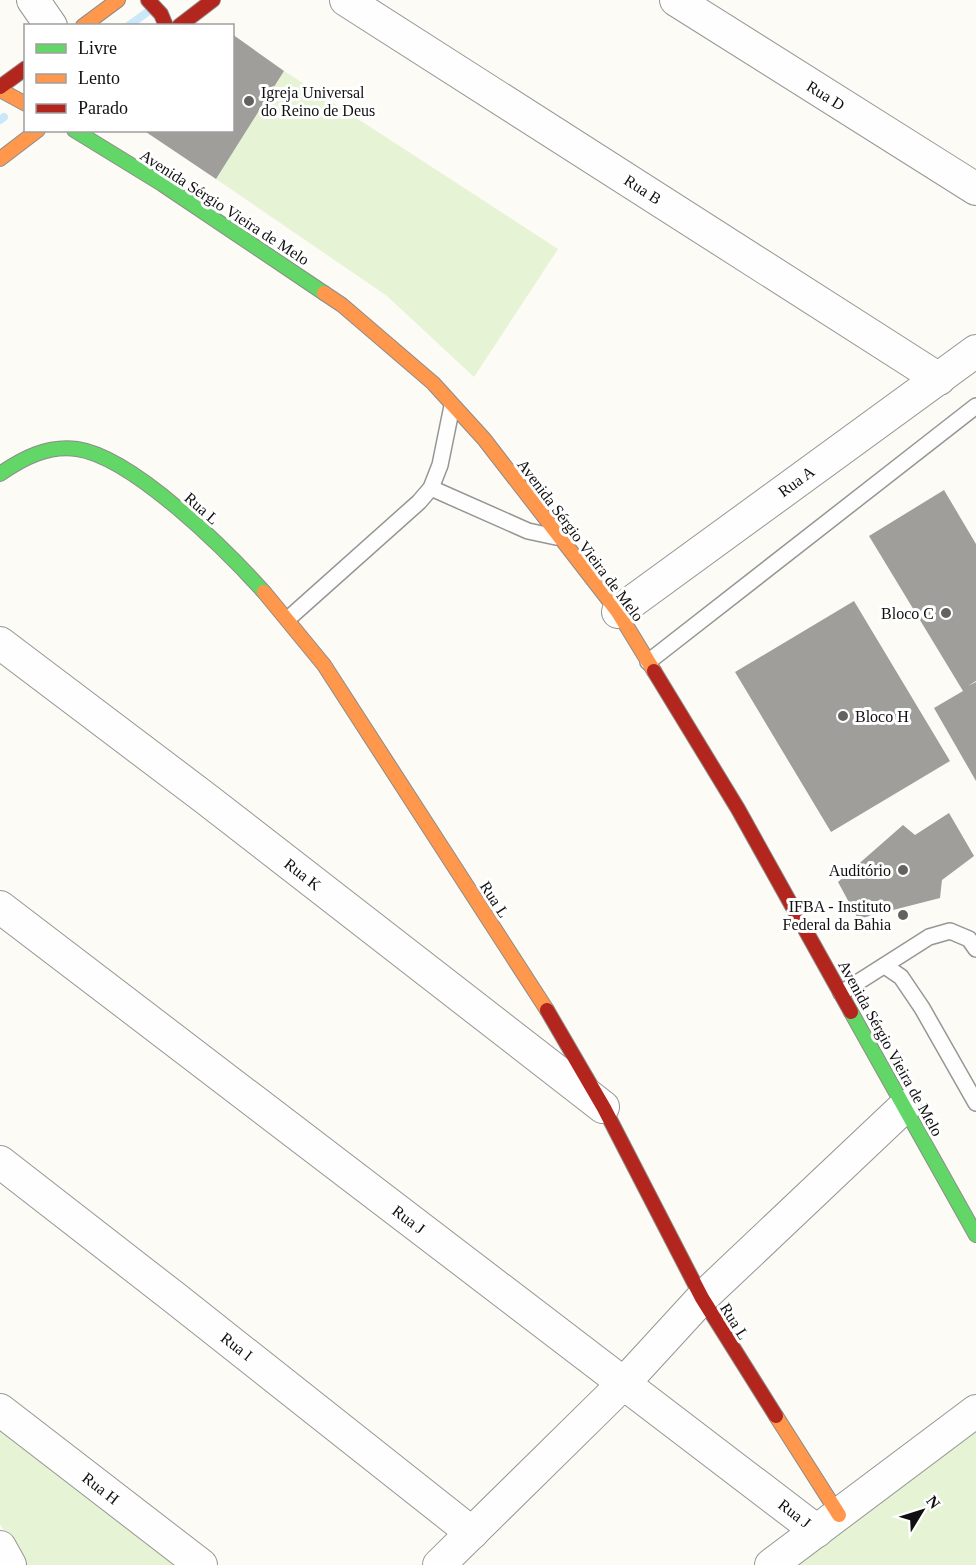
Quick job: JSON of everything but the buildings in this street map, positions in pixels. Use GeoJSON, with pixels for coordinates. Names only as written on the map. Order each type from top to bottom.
{"type":"FeatureCollection","features":[{"type":"Feature","properties":{"kind":"street"},"geometry":{"type":"LineString","coordinates":[[33,0],[50,24]]}},
{"type":"Feature","properties":{"kind":"street"},"geometry":{"type":"LineString","coordinates":[[86,24],[118,0]]}},
{"type":"Feature","properties":{"kind":"street"},"geometry":{"type":"LineString","coordinates":[[148,0],[161,14],[165,24]]}},
{"type":"Feature","properties":{"kind":"street"},"geometry":{"type":"LineString","coordinates":[[182,24],[213,0]]}},
{"type":"Feature","properties":{"kind":"street","name":"Rua B"},"geometry":{"type":"LineString","coordinates":[[346,0],[939,379]]}},
{"type":"Feature","properties":{"kind":"street","name":"Rua D"},"geometry":{"type":"LineString","coordinates":[[676,0],[976,189]]}},
{"type":"Feature","properties":{"kind":"street"},"geometry":{"type":"LineString","coordinates":[[24,70],[0,88],[24,103]]}},
{"type":"Feature","properties":{"kind":"street"},"geometry":{"type":"LineString","coordinates":[[0,159],[35,132]]}},
{"type":"Feature","properties":{"kind":"street","name":"Avenida Sérgio Vieira de Melo"},"geometry":{"type":"LineString","coordinates":[[77,132],[162,184],[342,305],[411,362],[452,403],[490,447],[618,612],[738,809],[976,1235]]}},
{"type":"Feature","properties":{"kind":"street","name":"Rua A"},"geometry":{"type":"LineString","coordinates":[[618,612],[976,351]]}},
{"type":"Feature","properties":{"kind":"street","name":"Rua L"},"geometry":{"type":"LineString","coordinates":[[0,474],[31,454],[48,450],[77,449],[123,467],[184,514],[234,558],[289,618],[324,665],[548,1011],[604,1108],[702,1298],[828,1523]]}},
{"type":"Feature","properties":{"kind":"street","name":"Rua K"},"geometry":{"type":"LineString","coordinates":[[0,643],[206,798],[604,1108]]}},
{"type":"Feature","properties":{"kind":"street","name":"Rua J"},"geometry":{"type":"LineString","coordinates":[[0,907],[624,1383],[828,1523]]}},
{"type":"Feature","properties":{"kind":"street"},"geometry":{"type":"LineString","coordinates":[[439,1565],[624,1383],[702,1298],[904,1106]]}},
{"type":"Feature","properties":{"kind":"street","name":"Rua I"},"geometry":{"type":"LineString","coordinates":[[0,1162],[472,1533]]}},
{"type":"Feature","properties":{"kind":"street","name":"Rua H"},"geometry":{"type":"LineString","coordinates":[[0,1410],[201,1565]]}},
{"type":"Feature","properties":{"kind":"street"},"geometry":{"type":"LineString","coordinates":[[771,1565],[976,1411]]}},
{"type":"Feature","properties":{"kind":"street"},"geometry":{"type":"LineString","coordinates":[[0,1547],[10,1565]]}},
{"type":"Feature","properties":{"kind":"lane"},"geometry":{"type":"LineString","coordinates":[[289,618],[419,502],[431,488],[440,465],[452,403]]}},
{"type":"Feature","properties":{"kind":"lane"},"geometry":{"type":"LineString","coordinates":[[648,662],[976,406]]}},
{"type":"Feature","properties":{"kind":"lane"},"geometry":{"type":"LineString","coordinates":[[431,488],[528,531],[561,538]]}},
{"type":"Feature","properties":{"kind":"lane"},"geometry":{"type":"LineString","coordinates":[[841,993],[928,937],[950,931],[969,939],[976,949]]}},
{"type":"Feature","properties":{"kind":"lane"},"geometry":{"type":"LineString","coordinates":[[885,966],[901,977],[922,1008],[976,1103]]}},
{"type":"Feature","properties":{"kind":"green space"},"geometry":{"type":"Polygon","coordinates":[[[284,71],[558,249],[474,377],[387,296],[216,179],[284,71]]]}},
{"type":"Feature","properties":{"kind":"green space"},"geometry":{"type":"Polygon","coordinates":[[[0,1422],[188,1565],[23,1565],[0,1524],[0,1422]]]}},
{"type":"Feature","properties":{"kind":"green space"},"geometry":{"type":"Polygon","coordinates":[[[976,1430],[976,1565],[793,1565],[976,1430]]]}},
{"type":"Feature","properties":{"kind":"waterway"},"geometry":{"type":"LineString","coordinates":[[131,24],[149,11]]}},
{"type":"Feature","properties":{"kind":"waterway"},"geometry":{"type":"LineString","coordinates":[[0,120],[4,117]]}},
{"type":"Feature","properties":{"kind":"traffic: fast"},"geometry":{"type":"LineString","coordinates":[[77,132],[162,184],[324,293]]}},
{"type":"Feature","properties":{"kind":"traffic: fast"},"geometry":{"type":"LineString","coordinates":[[0,474],[27,458],[56,449],[77,449],[100,456],[151,487],[177,508],[227,553],[264,592]]}},
{"type":"Feature","properties":{"kind":"traffic: fast"},"geometry":{"type":"LineString","coordinates":[[851,1012],[976,1235]]}},
{"type":"Feature","properties":{"kind":"traffic: slow"},"geometry":{"type":"LineString","coordinates":[[86,24],[118,0]]}},
{"type":"Feature","properties":{"kind":"traffic: slow"},"geometry":{"type":"LineString","coordinates":[[0,90],[24,103]]}},
{"type":"Feature","properties":{"kind":"traffic: slow"},"geometry":{"type":"LineString","coordinates":[[0,159],[35,132]]}},
{"type":"Feature","properties":{"kind":"traffic: slow"},"geometry":{"type":"LineString","coordinates":[[324,293],[342,305],[433,383],[484,439],[618,612],[654,671]]}},
{"type":"Feature","properties":{"kind":"traffic: slow"},"geometry":{"type":"LineString","coordinates":[[264,592],[324,665],[547,1010]]}},
{"type":"Feature","properties":{"kind":"traffic: slow"},"geometry":{"type":"LineString","coordinates":[[776,1416],[839,1515]]}},
{"type":"Feature","properties":{"kind":"traffic: jam"},"geometry":{"type":"LineString","coordinates":[[148,0],[161,14],[165,24]]}},
{"type":"Feature","properties":{"kind":"traffic: jam"},"geometry":{"type":"LineString","coordinates":[[182,24],[213,0]]}},
{"type":"Feature","properties":{"kind":"traffic: jam"},"geometry":{"type":"LineString","coordinates":[[0,87],[24,69]]}},
{"type":"Feature","properties":{"kind":"traffic: jam"},"geometry":{"type":"LineString","coordinates":[[654,671],[738,809],[851,1012]]}},
{"type":"Feature","properties":{"kind":"traffic: jam"},"geometry":{"type":"LineString","coordinates":[[547,1010],[604,1108],[702,1298],[776,1416]]}},
{"type":"Feature","properties":{"kind":"place","name":"Igreja Universal do Reino de Deus"},"geometry":{"type":"Point","coordinates":[249,101]}},
{"type":"Feature","properties":{"kind":"place","name":"Bloco C"},"geometry":{"type":"Point","coordinates":[946,613]}},
{"type":"Feature","properties":{"kind":"place","name":"Bloco H"},"geometry":{"type":"Point","coordinates":[843,716]}},
{"type":"Feature","properties":{"kind":"place","name":"Auditório"},"geometry":{"type":"Point","coordinates":[903,870]}},
{"type":"Feature","properties":{"kind":"place","name":"IFBA - Instituto Federal da Bahia"},"geometry":{"type":"Point","coordinates":[903,915]}}]}
